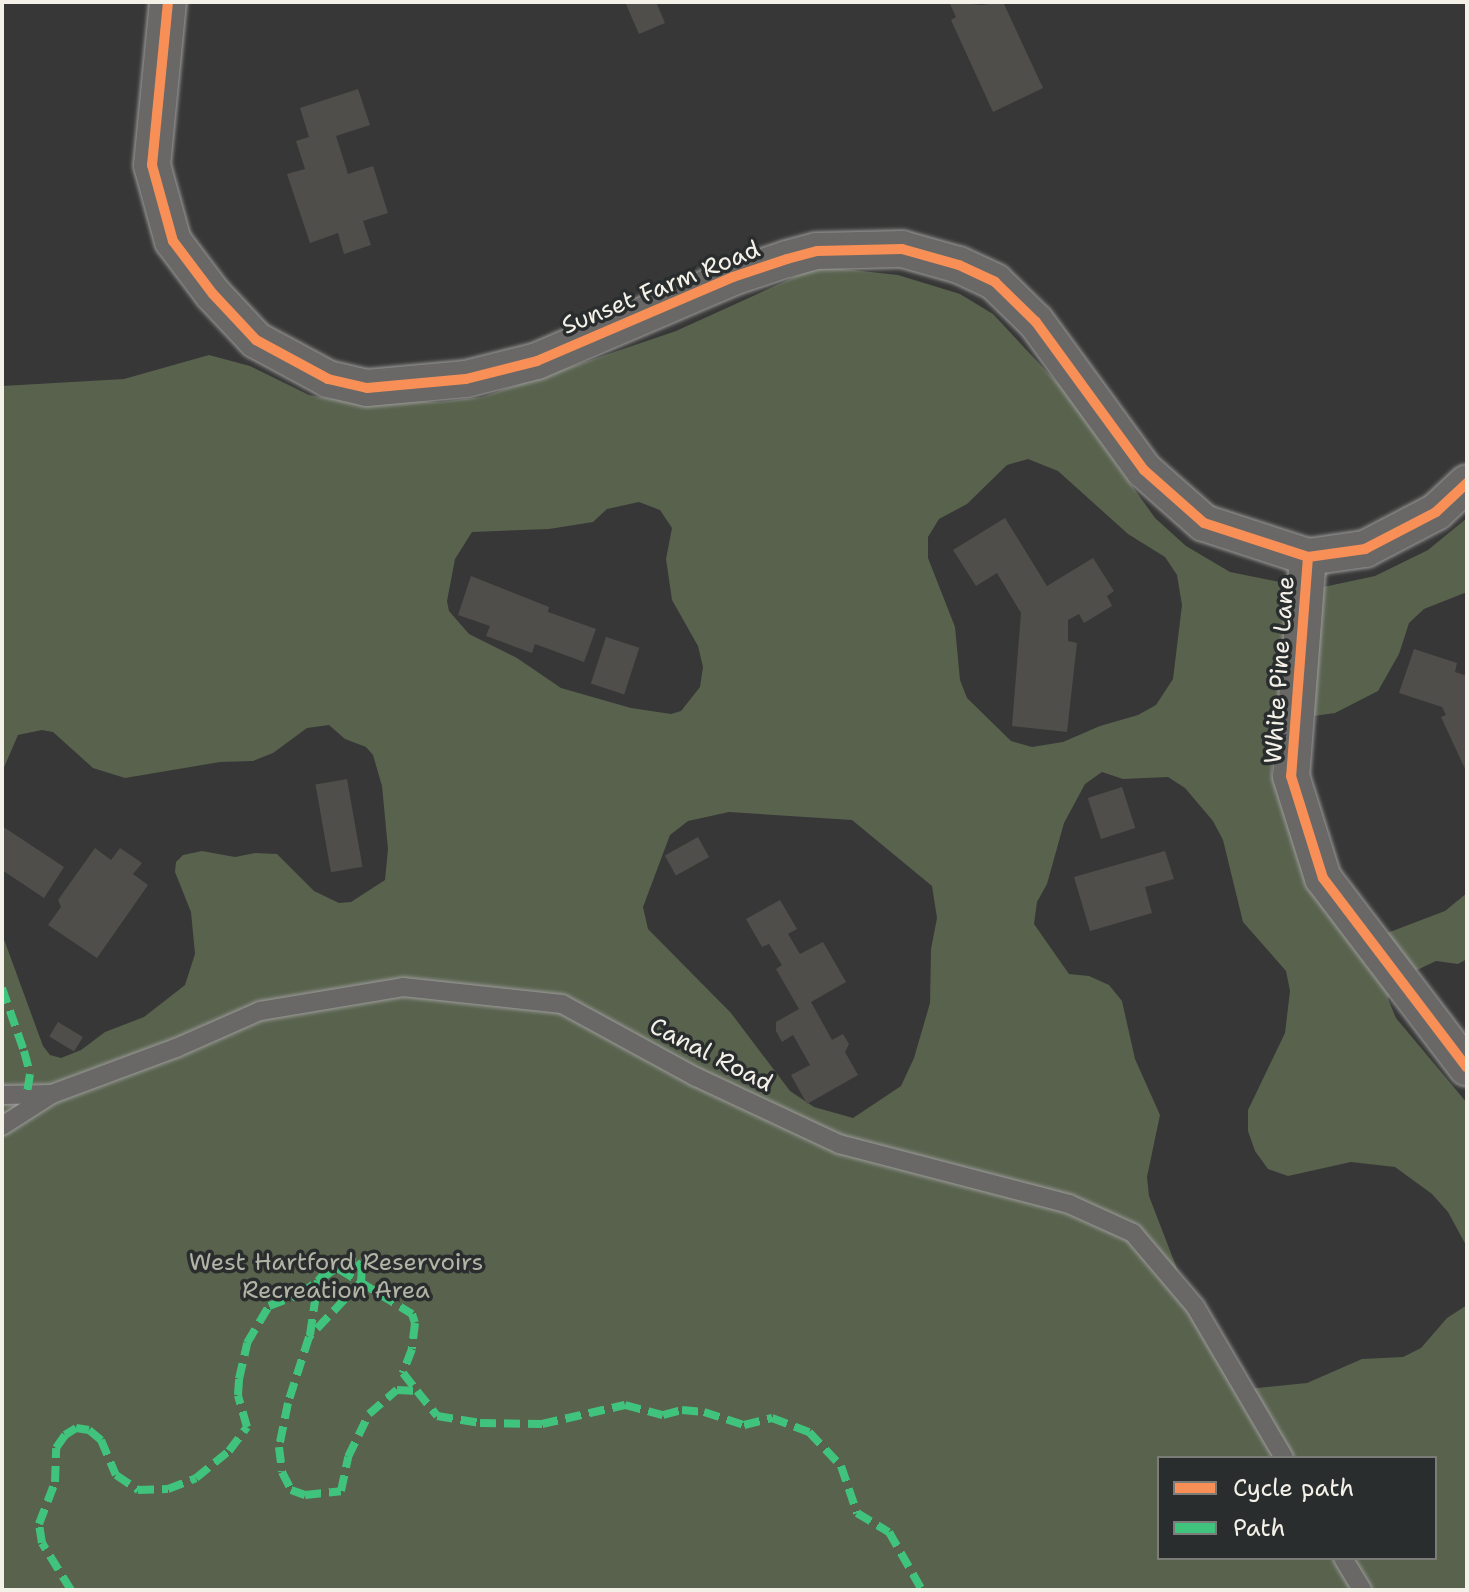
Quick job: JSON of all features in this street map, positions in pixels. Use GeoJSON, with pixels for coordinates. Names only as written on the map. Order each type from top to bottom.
{"type":"FeatureCollection","features":[{"type":"Feature","properties":{"kind":"street","name":"Sunset Farm Road"},"geometry":{"type":"LineString","coordinates":[[168,2],[152,165],[173,241],[213,294],[256,340],[328,379],[367,388],[466,379],[537,361],[733,277],[787,259],[817,251],[902,249],[959,265],[995,282],[1036,322],[1144,470],[1204,523],[1308,557],[1365,549],[1436,512],[1467,483]]}},
{"type":"Feature","properties":{"kind":"street","name":"White Pine Lane"},"geometry":{"type":"LineString","coordinates":[[1308,557],[1291,776],[1318,864],[1323,878],[1467,1068]]}},
{"type":"Feature","properties":{"kind":"lane","name":"Canal Road"},"geometry":{"type":"LineString","coordinates":[[2,1095],[52,1094],[176,1048],[260,1011],[403,987],[562,1004],[696,1077],[839,1144],[1069,1204],[1133,1233],[1195,1306],[1283,1456]]}},
{"type":"Feature","properties":{"kind":"lane"},"geometry":{"type":"LineString","coordinates":[[2,1126],[52,1094]]}},
{"type":"Feature","properties":{"kind":"lane"},"geometry":{"type":"LineString","coordinates":[[1344,1560],[1362,1590]]}},
{"type":"Feature","properties":{"kind":"green space","name":"West Hartford Reservoirs Recreation Area"},"geometry":{"type":"Polygon","coordinates":[[[834,268],[898,275],[960,294],[993,314],[1063,389],[1155,518],[1186,546],[1230,572],[1314,589],[1375,576],[1428,550],[1467,518],[1467,592],[1424,609],[1409,623],[1399,654],[1378,691],[1335,713],[1293,719],[1275,734],[1271,746],[1272,776],[1374,938],[1445,911],[1467,893],[1467,959],[1458,964],[1436,961],[1398,979],[1388,999],[1396,1018],[1467,1103],[1467,1247],[1448,1212],[1432,1194],[1395,1167],[1351,1162],[1288,1176],[1268,1169],[1255,1151],[1248,1131],[1248,1110],[1285,1033],[1290,991],[1286,971],[1243,922],[1223,840],[1213,821],[1185,788],[1168,777],[1123,779],[1102,772],[1085,784],[1064,823],[1047,884],[1037,902],[1034,924],[1069,974],[1089,976],[1109,985],[1122,1001],[1135,1059],[1160,1115],[1147,1177],[1149,1196],[1184,1287],[1248,1389],[1307,1383],[1362,1359],[1403,1357],[1421,1348],[1447,1318],[1467,1305],[1467,1590],[2,1590],[2,934],[43,1046],[50,1055],[61,1058],[81,1050],[105,1032],[144,1017],[185,985],[195,954],[191,912],[175,872],[176,862],[183,855],[202,851],[235,857],[255,853],[277,854],[314,891],[339,903],[351,902],[385,880],[388,849],[382,786],[373,755],[366,747],[345,739],[329,725],[307,728],[273,753],[253,761],[220,762],[125,778],[93,768],[53,732],[42,730],[18,735],[2,772],[2,386],[124,379],[209,355],[250,366],[309,395],[331,399],[439,402],[482,397],[676,331],[812,269],[834,268]],[[1028,459],[1007,465],[967,504],[939,519],[928,537],[928,558],[955,627],[960,680],[967,698],[1011,741],[1032,747],[1063,742],[1100,726],[1138,715],[1156,705],[1173,679],[1182,605],[1177,575],[1165,557],[1128,534],[1058,471],[1028,459]],[[639,502],[607,509],[593,522],[549,529],[472,532],[455,559],[447,601],[449,611],[469,634],[517,658],[561,688],[631,708],[671,714],[681,711],[700,687],[703,667],[698,646],[672,600],[666,559],[672,528],[660,510],[639,502]],[[729,812],[688,821],[670,835],[643,907],[648,929],[731,1013],[790,1091],[814,1107],[853,1118],[901,1086],[914,1058],[930,1003],[931,949],[937,918],[932,886],[852,820],[729,812]]]}},
{"type":"Feature","properties":{"kind":"building"},"geometry":{"type":"Polygon","coordinates":[[[625,2],[656,2],[665,23],[639,34],[625,2]]]}},
{"type":"Feature","properties":{"kind":"building"},"geometry":{"type":"Polygon","coordinates":[[[949,2],[982,5],[1003,2],[1043,88],[993,112],[951,20],[956,17],[949,2]]]}},
{"type":"Feature","properties":{"kind":"building"},"geometry":{"type":"Polygon","coordinates":[[[358,89],[370,125],[336,136],[348,174],[373,166],[388,213],[363,221],[371,245],[344,254],[338,233],[310,243],[287,174],[305,169],[296,141],[309,137],[300,108],[358,89]]]}},
{"type":"Feature","properties":{"kind":"building"},"geometry":{"type":"Polygon","coordinates":[[[1005,518],[1047,586],[1093,558],[1114,591],[1107,596],[1112,606],[1084,623],[1079,614],[1068,620],[1068,641],[1077,643],[1067,732],[1012,726],[1021,613],[997,573],[976,586],[953,550],[1005,518]]]}},
{"type":"Feature","properties":{"kind":"building"},"geometry":{"type":"Polygon","coordinates":[[[471,576],[549,607],[548,612],[596,629],[584,662],[535,644],[532,653],[486,636],[490,626],[458,615],[471,576]]]}},
{"type":"Feature","properties":{"kind":"building"},"geometry":{"type":"Polygon","coordinates":[[[606,637],[639,648],[624,694],[591,684],[606,637]]]}},
{"type":"Feature","properties":{"kind":"building"},"geometry":{"type":"Polygon","coordinates":[[[1414,649],[1457,663],[1455,672],[1467,676],[1467,773],[1441,717],[1446,715],[1442,707],[1399,693],[1414,649]]]}},
{"type":"Feature","properties":{"kind":"building"},"geometry":{"type":"Polygon","coordinates":[[[347,779],[362,867],[331,872],[315,785],[347,779]]]}},
{"type":"Feature","properties":{"kind":"building"},"geometry":{"type":"Polygon","coordinates":[[[1122,787],[1135,828],[1101,839],[1088,798],[1122,787]]]}},
{"type":"Feature","properties":{"kind":"building"},"geometry":{"type":"Polygon","coordinates":[[[2,826],[64,867],[44,898],[2,870],[2,826]]]}},
{"type":"Feature","properties":{"kind":"building"},"geometry":{"type":"Polygon","coordinates":[[[698,837],[709,857],[676,876],[665,855],[698,837]]]}},
{"type":"Feature","properties":{"kind":"building"},"geometry":{"type":"Polygon","coordinates":[[[95,848],[111,860],[120,848],[142,863],[133,874],[148,885],[97,958],[48,925],[61,907],[58,900],[95,848]]]}},
{"type":"Feature","properties":{"kind":"building"},"geometry":{"type":"Polygon","coordinates":[[[1165,851],[1174,879],[1145,887],[1152,913],[1090,931],[1074,877],[1165,851]]]}},
{"type":"Feature","properties":{"kind":"building"},"geometry":{"type":"Polygon","coordinates":[[[780,900],[797,929],[788,934],[800,954],[823,942],[846,982],[811,1002],[832,1040],[843,1034],[849,1044],[845,1052],[858,1075],[807,1104],[791,1075],[810,1065],[793,1035],[782,1042],[776,1031],[776,1022],[799,1009],[776,969],[782,965],[769,944],[762,947],[746,919],[780,900]]]}},
{"type":"Feature","properties":{"kind":"building"},"geometry":{"type":"Polygon","coordinates":[[[58,1022],[83,1037],[74,1052],[49,1037],[58,1022]]]}},
{"type":"Feature","properties":{"kind":"marked path"},"geometry":{"type":"LineString","coordinates":[[2,988],[30,1074],[27,1094]]}},
{"type":"Feature","properties":{"kind":"marked path"},"geometry":{"type":"LineString","coordinates":[[71,1590],[42,1543],[39,1524],[55,1482],[56,1448],[65,1435],[76,1428],[89,1430],[101,1440],[116,1475],[138,1490],[168,1489],[196,1478],[229,1451],[247,1427],[238,1395],[239,1379],[247,1343],[269,1306],[300,1294],[346,1261],[356,1262],[362,1268],[361,1282],[309,1337],[288,1403],[279,1447],[282,1472],[291,1490],[305,1495],[341,1491],[348,1457],[369,1414],[397,1390],[417,1391],[437,1416],[480,1423],[542,1424],[625,1405],[663,1415],[682,1410],[704,1412],[744,1425],[772,1418],[809,1432],[841,1466],[857,1513],[889,1532],[922,1590]]}},
{"type":"Feature","properties":{"kind":"marked path"},"geometry":{"type":"LineString","coordinates":[[310,1335],[318,1281],[327,1270],[339,1269],[412,1314],[415,1323],[412,1349],[403,1373],[417,1391]]}},
{"type":"Feature","properties":{"kind":"cycle path"},"geometry":{"type":"LineString","coordinates":[[168,2],[152,165],[173,241],[213,294],[256,340],[328,379],[367,388],[466,379],[537,361],[733,277],[787,259],[817,251],[902,249],[959,265],[995,282],[1036,322],[1144,470],[1204,523],[1308,557],[1365,549],[1436,512],[1467,483]]}},
{"type":"Feature","properties":{"kind":"cycle path"},"geometry":{"type":"LineString","coordinates":[[1308,557],[1291,776],[1323,878],[1467,1068]]}}]}
